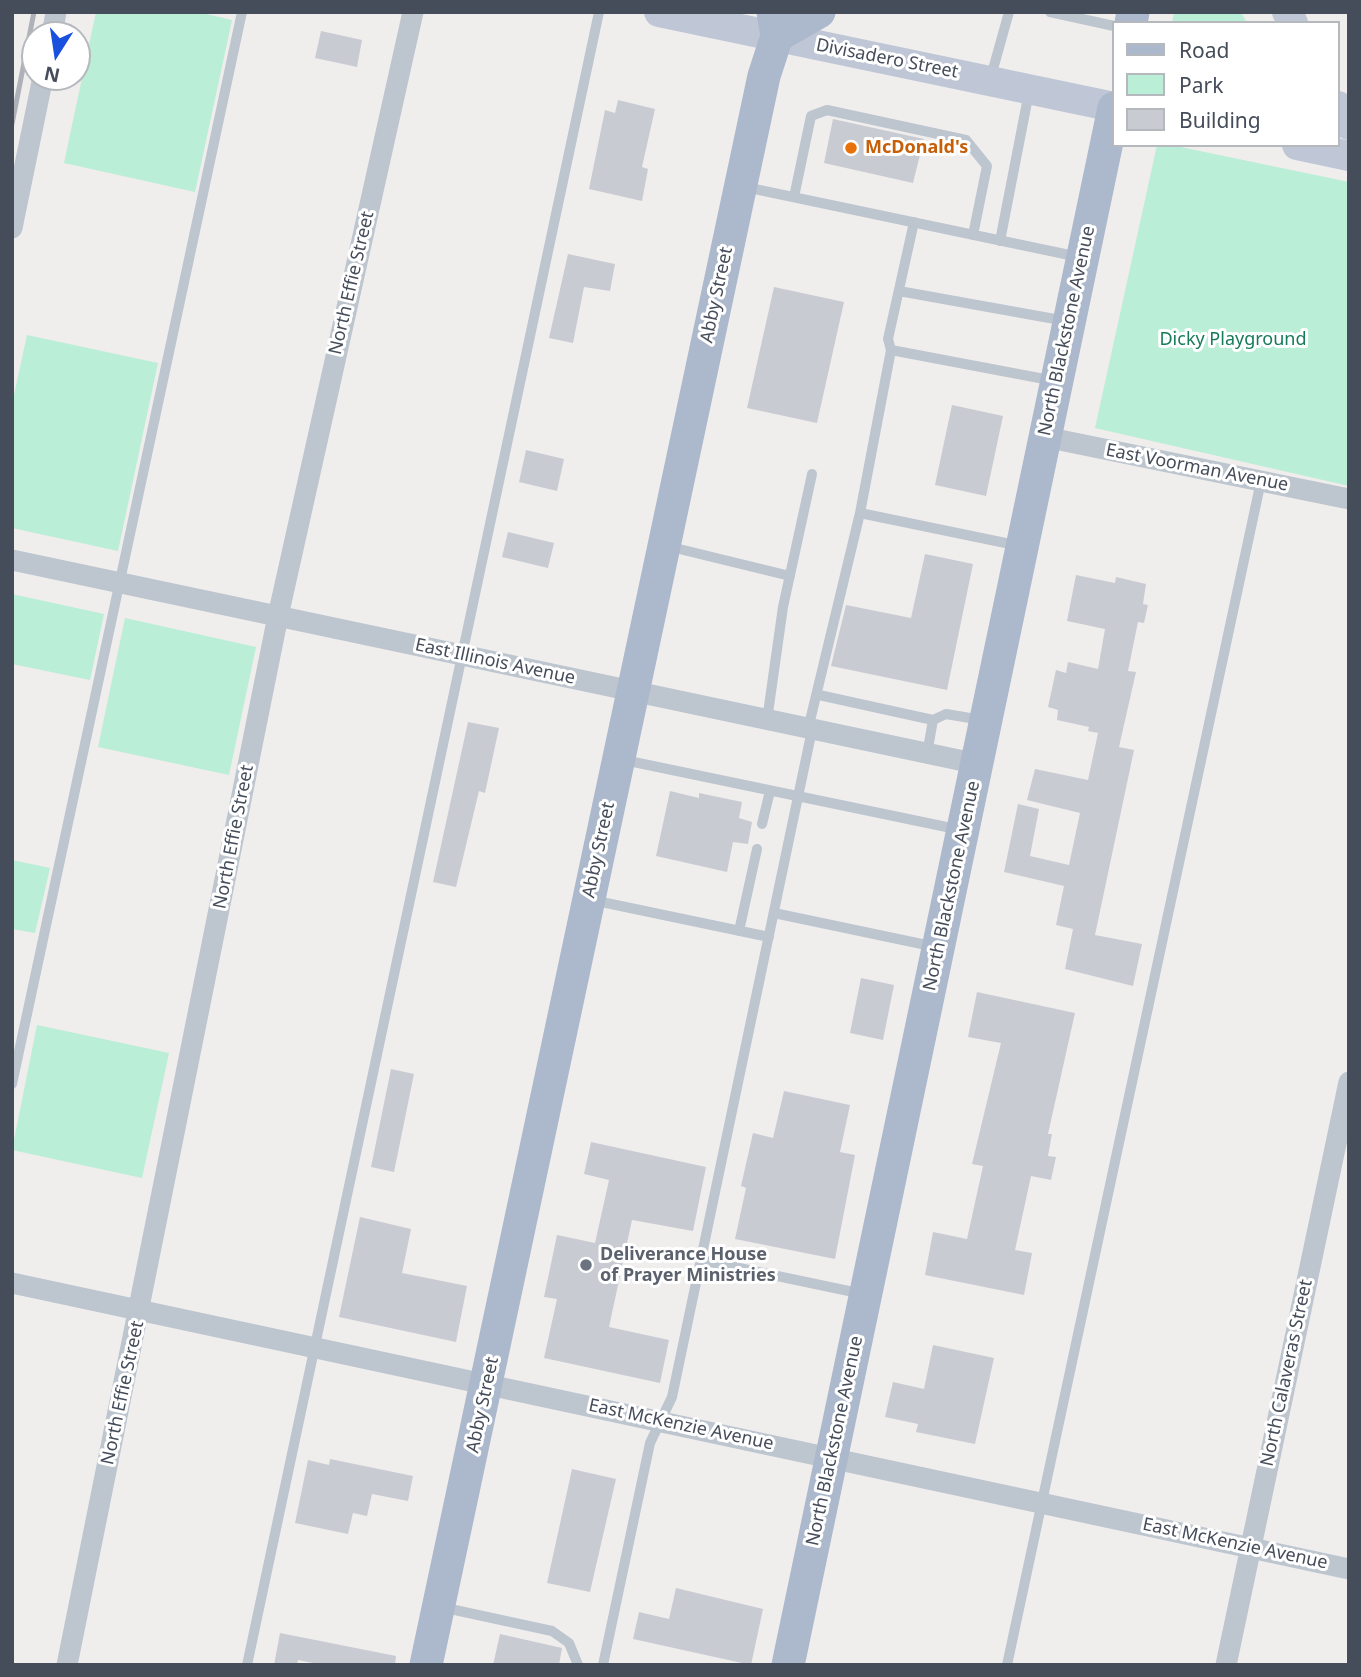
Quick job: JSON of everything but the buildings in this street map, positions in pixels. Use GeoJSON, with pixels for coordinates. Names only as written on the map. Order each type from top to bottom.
{"type":"FeatureCollection","features":[{"type":"Feature","properties":{"kind":"main road"},"geometry":{"type":"LineString","coordinates":[[775,24],[819,12]]}},
{"type":"Feature","properties":{"kind":"main road","name":"Divisadero Street"},"geometry":{"type":"LineString","coordinates":[[671,14],[775,24],[990,80],[1112,107]]}},
{"type":"Feature","properties":{"kind":"main road","name":"Abby Street"},"geometry":{"type":"LineString","coordinates":[[426,1665],[775,24]]}},
{"type":"Feature","properties":{"kind":"main road"},"geometry":{"type":"LineString","coordinates":[[1340,109],[1349,125]]}},
{"type":"Feature","properties":{"kind":"main road","name":"North Blackstone Avenue"},"geometry":{"type":"LineString","coordinates":[[788,1665],[1112,116]]}},
{"type":"Feature","properties":{"kind":"main road"},"geometry":{"type":"LineString","coordinates":[[1306,147],[1349,156]]}},
{"type":"Feature","properties":{"kind":"street","name":"North Effie Street"},"geometry":{"type":"LineString","coordinates":[[67,1665],[278,616],[413,12]]}},
{"type":"Feature","properties":{"kind":"street"},"geometry":{"type":"LineString","coordinates":[[12,228],[40,91]]}},
{"type":"Feature","properties":{"kind":"street","name":"East Voorman Avenue"},"geometry":{"type":"LineString","coordinates":[[1045,437],[1349,499]]}},
{"type":"Feature","properties":{"kind":"street","name":"East Illinois Avenue"},"geometry":{"type":"LineString","coordinates":[[12,560],[978,764]]}},
{"type":"Feature","properties":{"kind":"street","name":"North Calaveras Street"},"geometry":{"type":"LineString","coordinates":[[1226,1665],[1349,1082]]}},
{"type":"Feature","properties":{"kind":"street","name":"East McKenzie Avenue"},"geometry":{"type":"LineString","coordinates":[[12,1283],[1349,1569]]}},
{"type":"Feature","properties":{"kind":"lane"},"geometry":{"type":"LineString","coordinates":[[12,1084],[242,12]]}},
{"type":"Feature","properties":{"kind":"lane"},"geometry":{"type":"LineString","coordinates":[[247,1665],[599,12]]}},
{"type":"Feature","properties":{"kind":"lane"},"geometry":{"type":"LineString","coordinates":[[990,80],[1009,12]]}},
{"type":"Feature","properties":{"kind":"lane"},"geometry":{"type":"LineString","coordinates":[[1050,12],[1112,26]]}},
{"type":"Feature","properties":{"kind":"lane"},"geometry":{"type":"LineString","coordinates":[[1000,240],[1030,89]]}},
{"type":"Feature","properties":{"kind":"lane"},"geometry":{"type":"LineString","coordinates":[[794,197],[811,116],[827,110],[966,140],[987,166],[973,235]]}},
{"type":"Feature","properties":{"kind":"lane"},"geometry":{"type":"LineString","coordinates":[[741,186],[1082,258]]}},
{"type":"Feature","properties":{"kind":"lane"},"geometry":{"type":"LineString","coordinates":[[603,1665],[650,1443],[672,1397],[798,797],[813,702],[818,695],[860,513],[891,350],[888,339],[914,222]]}},
{"type":"Feature","properties":{"kind":"lane"},"geometry":{"type":"LineString","coordinates":[[899,291],[1068,321]]}},
{"type":"Feature","properties":{"kind":"lane"},"geometry":{"type":"LineString","coordinates":[[891,350],[1056,382]]}},
{"type":"Feature","properties":{"kind":"lane"},"geometry":{"type":"LineString","coordinates":[[767,720],[790,576],[811,474]]}},
{"type":"Feature","properties":{"kind":"lane"},"geometry":{"type":"LineString","coordinates":[[1007,1665],[1261,481]]}},
{"type":"Feature","properties":{"kind":"lane"},"geometry":{"type":"LineString","coordinates":[[860,513],[1022,547]]}},
{"type":"Feature","properties":{"kind":"lane"},"geometry":{"type":"LineString","coordinates":[[664,546],[790,576]]}},
{"type":"Feature","properties":{"kind":"lane"},"geometry":{"type":"LineString","coordinates":[[818,695],[933,720],[946,714],[986,721]]}},
{"type":"Feature","properties":{"kind":"lane"},"geometry":{"type":"LineString","coordinates":[[927,754],[933,720]]}},
{"type":"Feature","properties":{"kind":"lane"},"geometry":{"type":"LineString","coordinates":[[618,759],[963,831]]}},
{"type":"Feature","properties":{"kind":"lane"},"geometry":{"type":"LineString","coordinates":[[762,824],[769,791]]}},
{"type":"Feature","properties":{"kind":"lane"},"geometry":{"type":"LineString","coordinates":[[739,931],[757,849]]}},
{"type":"Feature","properties":{"kind":"lane"},"geometry":{"type":"LineString","coordinates":[[589,900],[769,937]]}},
{"type":"Feature","properties":{"kind":"lane"},"geometry":{"type":"LineString","coordinates":[[774,913],[939,947]]}},
{"type":"Feature","properties":{"kind":"lane"},"geometry":{"type":"LineString","coordinates":[[701,1260],[865,1294]]}},
{"type":"Feature","properties":{"kind":"lane"},"geometry":{"type":"LineString","coordinates":[[440,1606],[552,1631],[569,1643],[578,1665]]}},
{"type":"Feature","properties":{"kind":"green space"},"geometry":{"type":"Polygon","coordinates":[[[96,12],[198,12],[232,20],[195,192],[64,163],[79,91],[91,91],[91,36],[96,12]]]}},
{"type":"Feature","properties":{"kind":"green space"},"geometry":{"type":"Polygon","coordinates":[[[1174,12],[1241,12],[1246,21],[1172,21],[1174,12]]]}},
{"type":"Feature","properties":{"kind":"green space","name":"Dicky Playground"},"geometry":{"type":"Polygon","coordinates":[[[1157,147],[1181,147],[1349,182],[1349,486],[1095,428],[1157,147]]]}},
{"type":"Feature","properties":{"kind":"green space"},"geometry":{"type":"Polygon","coordinates":[[[27,335],[158,363],[118,551],[12,528],[12,404],[27,335]]]}},
{"type":"Feature","properties":{"kind":"green space"},"geometry":{"type":"Polygon","coordinates":[[[12,594],[104,614],[90,680],[12,664],[12,594]]]}},
{"type":"Feature","properties":{"kind":"green space"},"geometry":{"type":"Polygon","coordinates":[[[125,618],[256,647],[229,775],[98,747],[125,618]]]}},
{"type":"Feature","properties":{"kind":"green space"},"geometry":{"type":"Polygon","coordinates":[[[12,860],[50,868],[35,933],[12,929],[12,860]]]}},
{"type":"Feature","properties":{"kind":"green space"},"geometry":{"type":"Polygon","coordinates":[[[37,1025],[169,1053],[142,1178],[12,1150],[37,1025]]]}},
{"type":"Feature","properties":{"kind":"railway"},"geometry":{"type":"LineString","coordinates":[[12,124],[34,12]]}},
{"type":"Feature","properties":{"kind":"place","name":"McDonald's"},"geometry":{"type":"Point","coordinates":[851,148]}},
{"type":"Feature","properties":{"kind":"place","name":"Deliverance House of Prayer Ministries"},"geometry":{"type":"Point","coordinates":[586,1265]}}]}
